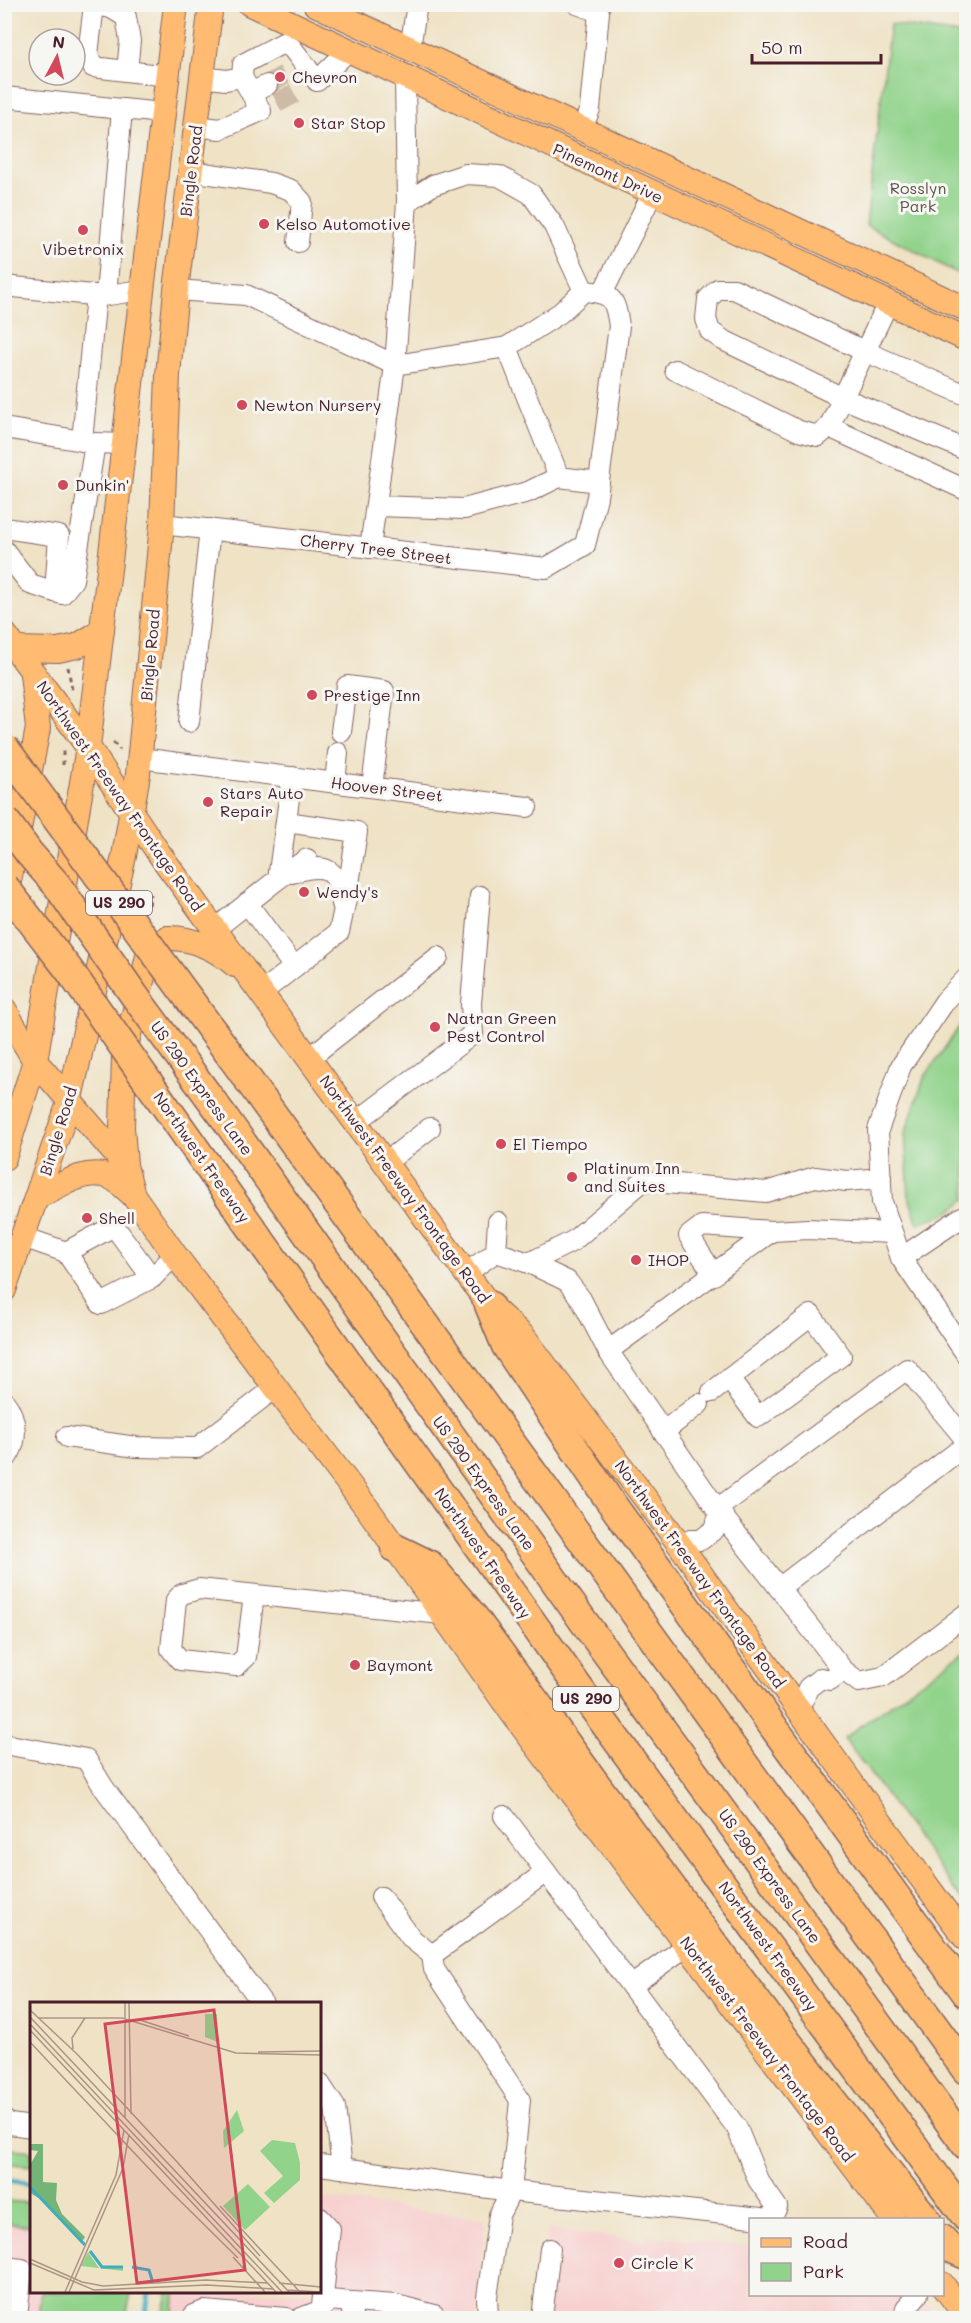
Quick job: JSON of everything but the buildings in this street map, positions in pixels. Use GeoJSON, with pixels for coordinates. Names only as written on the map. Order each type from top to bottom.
{"type":"FeatureCollection","features":[{"type":"Feature","properties":{"kind":"highway","name":"US 290"},"geometry":{"type":"LineString","coordinates":[[4,747],[966,2070]]}},
{"type":"Feature","properties":{"kind":"highway","name":"US 290 Express Lane"},"geometry":{"type":"LineString","coordinates":[[4,819],[57,885],[594,1636],[966,2145]]}},
{"type":"Feature","properties":{"kind":"highway","name":"Northwest Freeway"},"geometry":{"type":"LineString","coordinates":[[4,886],[69,970],[586,1698],[966,2217]]}},
{"type":"Feature","properties":{"kind":"highway"},"geometry":{"type":"LineString","coordinates":[[489,1305],[506,1346],[607,1497],[966,1993]]}},
{"type":"Feature","properties":{"kind":"highway"},"geometry":{"type":"LineString","coordinates":[[395,1548],[430,1564],[473,1616],[728,1962],[925,2218]]}},
{"type":"Feature","properties":{"kind":"highway"},"geometry":{"type":"LineString","coordinates":[[944,2241],[950,2248],[966,2255]]}},
{"type":"Feature","properties":{"kind":"main road"},"geometry":{"type":"LineString","coordinates":[[4,1158],[35,1061],[88,747],[176,4]]}},
{"type":"Feature","properties":{"kind":"main road","name":"Bingle Road"},"geometry":{"type":"LineString","coordinates":[[4,1290],[69,1103],[131,815],[140,758],[162,524],[168,375],[176,290],[211,4]]}},
{"type":"Feature","properties":{"kind":"main road","name":"Pinemont Drive"},"geometry":{"type":"LineString","coordinates":[[250,4],[298,53],[348,51],[966,339]]}},
{"type":"Feature","properties":{"kind":"main road","name":"Pinemont Drive"},"geometry":{"type":"LineString","coordinates":[[315,4],[698,186],[966,309]]}},
{"type":"Feature","properties":{"kind":"main road"},"geometry":{"type":"LineString","coordinates":[[405,78],[410,48]]}},
{"type":"Feature","properties":{"kind":"main road"},"geometry":{"type":"LineString","coordinates":[[652,194],[665,169]]}},
{"type":"Feature","properties":{"kind":"main road"},"geometry":{"type":"LineString","coordinates":[[695,214],[698,186]]}},
{"type":"Feature","properties":{"kind":"main road"},"geometry":{"type":"LineString","coordinates":[[141,290],[176,290]]}},
{"type":"Feature","properties":{"kind":"main road"},"geometry":{"type":"LineString","coordinates":[[10,641],[58,650],[77,646],[102,631]]}},
{"type":"Feature","properties":{"kind":"main road","name":"Northwest Freeway Frontage Road"},"geometry":{"type":"LineString","coordinates":[[10,641],[88,747],[131,815],[489,1305],[523,1336],[686,1543],[800,1701],[966,1939]]}},
{"type":"Feature","properties":{"kind":"main road"},"geometry":{"type":"LineString","coordinates":[[4,886],[10,877],[38,728],[32,672]]}},
{"type":"Feature","properties":{"kind":"main road"},"geometry":{"type":"LineString","coordinates":[[125,1166],[122,1127],[124,1055],[148,956],[167,938],[183,937],[226,957],[257,987]]}},
{"type":"Feature","properties":{"kind":"main road","name":"Northwest Freeway Frontage Road"},"geometry":{"type":"LineString","coordinates":[[4,1009],[35,1061],[125,1166],[133,1195],[175,1255],[395,1548],[515,1717],[893,2218]]}},
{"type":"Feature","properties":{"kind":"main road"},"geometry":{"type":"LineString","coordinates":[[37,1197],[79,1176],[91,1175],[110,1177],[133,1195]]}},
{"type":"Feature","properties":{"kind":"main road"},"geometry":{"type":"LineString","coordinates":[[944,2287],[963,2314]]}},
{"type":"Feature","properties":{"kind":"street"},"geometry":{"type":"LineString","coordinates":[[410,48],[417,4]]}},
{"type":"Feature","properties":{"kind":"street"},"geometry":{"type":"LineString","coordinates":[[577,4],[599,12],[590,109],[582,129]]}},
{"type":"Feature","properties":{"kind":"street"},"geometry":{"type":"LineString","coordinates":[[127,71],[130,41],[126,17],[111,8],[92,5],[88,54],[93,67],[168,76]]}},
{"type":"Feature","properties":{"kind":"street"},"geometry":{"type":"LineString","coordinates":[[260,94],[243,64],[283,43],[298,53],[310,85],[348,51]]}},
{"type":"Feature","properties":{"kind":"street"},"geometry":{"type":"LineString","coordinates":[[202,77],[226,80],[260,94]]}},
{"type":"Feature","properties":{"kind":"street"},"geometry":{"type":"LineString","coordinates":[[370,548],[395,365],[407,201],[405,78]]}},
{"type":"Feature","properties":{"kind":"street"},"geometry":{"type":"LineString","coordinates":[[196,126],[220,129],[260,94]]}},
{"type":"Feature","properties":{"kind":"street"},"geometry":{"type":"LineString","coordinates":[[4,97],[163,113]]}},
{"type":"Feature","properties":{"kind":"street"},"geometry":{"type":"LineString","coordinates":[[58,593],[73,580],[122,109]]}},
{"type":"Feature","properties":{"kind":"street"},"geometry":{"type":"LineString","coordinates":[[191,171],[271,183],[291,190],[302,202],[298,242]]}},
{"type":"Feature","properties":{"kind":"street"},"geometry":{"type":"LineString","coordinates":[[376,506],[464,509],[528,492],[559,477],[599,482],[619,326],[615,304],[593,291],[554,226],[531,194],[499,176],[466,174],[433,185],[407,201]]}},
{"type":"Feature","properties":{"kind":"street"},"geometry":{"type":"LineString","coordinates":[[176,290],[246,295],[395,365],[507,347],[593,291],[652,194]]}},
{"type":"Feature","properties":{"kind":"street"},"geometry":{"type":"LineString","coordinates":[[4,286],[101,295],[141,290]]}},
{"type":"Feature","properties":{"kind":"street"},"geometry":{"type":"LineString","coordinates":[[966,396],[864,351],[734,289],[718,289],[708,299],[706,319],[710,331],[723,340],[843,398],[966,450]]}},
{"type":"Feature","properties":{"kind":"street"},"geometry":{"type":"LineString","coordinates":[[675,370],[799,431],[818,436],[829,427],[888,303]]}},
{"type":"Feature","properties":{"kind":"street"},"geometry":{"type":"LineString","coordinates":[[507,347],[559,477]]}},
{"type":"Feature","properties":{"kind":"street"},"geometry":{"type":"LineString","coordinates":[[829,427],[966,490]]}},
{"type":"Feature","properties":{"kind":"street"},"geometry":{"type":"LineString","coordinates":[[4,428],[88,442],[124,444]]}},
{"type":"Feature","properties":{"kind":"street","name":"Cherry Tree Street"},"geometry":{"type":"LineString","coordinates":[[162,524],[546,568],[585,545],[599,482]]}},
{"type":"Feature","properties":{"kind":"street"},"geometry":{"type":"LineString","coordinates":[[4,528],[58,536],[58,593]]}},
{"type":"Feature","properties":{"kind":"street"},"geometry":{"type":"LineString","coordinates":[[189,722],[210,530]]}},
{"type":"Feature","properties":{"kind":"street"},"geometry":{"type":"LineString","coordinates":[[4,550],[30,584],[58,593]]}},
{"type":"Feature","properties":{"kind":"street"},"geometry":{"type":"LineString","coordinates":[[341,732],[346,686],[384,691],[372,787]]}},
{"type":"Feature","properties":{"kind":"street"},"geometry":{"type":"LineString","coordinates":[[335,783],[338,753]]}},
{"type":"Feature","properties":{"kind":"street","name":"Hoover Street"},"geometry":{"type":"LineString","coordinates":[[140,758],[527,807]]}},
{"type":"Feature","properties":{"kind":"street"},"geometry":{"type":"LineString","coordinates":[[281,870],[292,777]]}},
{"type":"Feature","properties":{"kind":"street"},"geometry":{"type":"LineString","coordinates":[[257,987],[294,967],[339,932],[344,916],[357,832],[286,822]]}},
{"type":"Feature","properties":{"kind":"street"},"geometry":{"type":"LineString","coordinates":[[215,929],[247,903],[281,870],[307,860],[352,864]]}},
{"type":"Feature","properties":{"kind":"street"},"geometry":{"type":"LineString","coordinates":[[330,861],[343,874],[348,890]]}},
{"type":"Feature","properties":{"kind":"street"},"geometry":{"type":"LineString","coordinates":[[281,870],[310,867],[326,869],[336,878],[344,916]]}},
{"type":"Feature","properties":{"kind":"street"},"geometry":{"type":"LineString","coordinates":[[356,1122],[473,1034],[471,1004],[480,896]]}},
{"type":"Feature","properties":{"kind":"street"},"geometry":{"type":"LineString","coordinates":[[247,903],[294,967]]}},
{"type":"Feature","properties":{"kind":"street"},"geometry":{"type":"LineString","coordinates":[[309,1058],[438,957]]}},
{"type":"Feature","properties":{"kind":"street"},"geometry":{"type":"LineString","coordinates":[[966,979],[945,1001],[901,1066],[878,1130],[882,1202],[901,1258],[966,1354]]}},
{"type":"Feature","properties":{"kind":"street"},"geometry":{"type":"LineString","coordinates":[[385,1163],[430,1128]]}},
{"type":"Feature","properties":{"kind":"street"},"geometry":{"type":"LineString","coordinates":[[529,1263],[573,1241],[643,1181],[766,1192],[815,1177],[847,1181],[881,1178]]}},
{"type":"Feature","properties":{"kind":"street"},"geometry":{"type":"LineString","coordinates":[[901,1258],[962,1217],[966,1222]]}},
{"type":"Feature","properties":{"kind":"street"},"geometry":{"type":"LineString","coordinates":[[466,1274],[496,1252],[498,1222]]}},
{"type":"Feature","properties":{"kind":"street"},"geometry":{"type":"LineString","coordinates":[[66,1252],[114,1226],[152,1278]]}},
{"type":"Feature","properties":{"kind":"street"},"geometry":{"type":"LineString","coordinates":[[714,1275],[689,1236],[702,1226],[772,1231],[808,1229],[892,1233]]}},
{"type":"Feature","properties":{"kind":"street"},"geometry":{"type":"LineString","coordinates":[[608,1352],[772,1231]]}},
{"type":"Feature","properties":{"kind":"street"},"geometry":{"type":"LineString","coordinates":[[23,1237],[66,1252],[101,1304],[152,1278],[175,1255]]}},
{"type":"Feature","properties":{"kind":"street"},"geometry":{"type":"LineString","coordinates":[[496,1252],[529,1263],[567,1281],[580,1299],[608,1352],[719,1516],[779,1588],[836,1675],[859,1682],[883,1677],[966,1614]]}},
{"type":"Feature","properties":{"kind":"street"},"geometry":{"type":"LineString","coordinates":[[663,1432],[729,1379],[811,1315],[841,1356],[758,1417],[729,1379]]}},
{"type":"Feature","properties":{"kind":"street"},"geometry":{"type":"LineString","coordinates":[[686,1543],[701,1540],[716,1528],[719,1516],[907,1369],[966,1442],[779,1588]]}},
{"type":"Feature","properties":{"kind":"street"},"geometry":{"type":"LineString","coordinates":[[67,1437],[136,1447],[197,1448],[275,1388]]}},
{"type":"Feature","properties":{"kind":"street"},"geometry":{"type":"LineString","coordinates":[[4,1401],[12,1414],[15,1428],[13,1451],[4,1461]]}},
{"type":"Feature","properties":{"kind":"street"},"geometry":{"type":"LineString","coordinates":[[254,1595],[246,1658],[236,1666],[180,1660],[171,1649],[176,1600],[182,1594],[199,1589],[442,1614]]}},
{"type":"Feature","properties":{"kind":"street"},"geometry":{"type":"LineString","coordinates":[[800,1701],[815,1700],[830,1689],[836,1675]]}},
{"type":"Feature","properties":{"kind":"street"},"geometry":{"type":"LineString","coordinates":[[4,1744],[86,1759],[104,1788],[262,2002]]}},
{"type":"Feature","properties":{"kind":"street"},"geometry":{"type":"LineString","coordinates":[[504,1816],[737,2128],[758,2180],[777,2207],[772,2218]]}},
{"type":"Feature","properties":{"kind":"street"},"geometry":{"type":"LineString","coordinates":[[432,1955],[546,1872]]}},
{"type":"Feature","properties":{"kind":"street"},"geometry":{"type":"LineString","coordinates":[[381,1898],[412,1939],[432,1955],[434,1969],[520,2100],[511,2191],[500,2215],[487,2296],[488,2319]]}},
{"type":"Feature","properties":{"kind":"street"},"geometry":{"type":"LineString","coordinates":[[631,1986],[688,1945]]}},
{"type":"Feature","properties":{"kind":"street"},"geometry":{"type":"LineString","coordinates":[[321,2086],[335,2107],[342,2168]]}},
{"type":"Feature","properties":{"kind":"street"},"geometry":{"type":"LineString","coordinates":[[4,2121],[30,2127]]}},
{"type":"Feature","properties":{"kind":"street"},"geometry":{"type":"LineString","coordinates":[[321,2165],[511,2191],[762,2218]]}},
{"type":"Feature","properties":{"kind":"street"},"geometry":{"type":"LineString","coordinates":[[321,2219],[330,2229],[322,2306]]}},
{"type":"Feature","properties":{"kind":"street"},"geometry":{"type":"LineString","coordinates":[[542,2319],[550,2249]]}},
{"type":"Feature","properties":{"kind":"street"},"geometry":{"type":"LineString","coordinates":[[4,2267],[22,2269],[17,2319],[4,2317]]}},
{"type":"Feature","properties":{"kind":"street"},"geometry":{"type":"LineString","coordinates":[[904,2319],[906,2308],[917,2296]]}},
{"type":"Feature","properties":{"kind":"street"},"geometry":{"type":"LineString","coordinates":[[302,2319],[319,2311],[329,2300],[352,2310],[396,2305],[434,2315],[435,2319]]}},
{"type":"Feature","properties":{"kind":"street"},"geometry":{"type":"LineString","coordinates":[[193,2319],[194,2315],[204,2311],[286,2319]]}},
{"type":"Feature","properties":{"kind":"path"},"geometry":{"type":"LineString","coordinates":[[68,666],[73,687],[72,693]]}},
{"type":"Feature","properties":{"kind":"shaded area"},"geometry":{"type":"Polygon","coordinates":[[[321,2198],[486,2218],[479,2278],[478,2318],[174,2318],[175,2293],[321,2293],[321,2198]]]}},
{"type":"Feature","properties":{"kind":"shaded area"},"geometry":{"type":"Polygon","coordinates":[[[4,2223],[30,2226],[30,2293],[41,2293],[38,2318],[5,2318],[4,2223]]]}},
{"type":"Feature","properties":{"kind":"shaded area"},"geometry":{"type":"Polygon","coordinates":[[[548,2229],[645,2241],[646,2235],[749,2247],[749,2296],[920,2296],[938,2318],[538,2318],[548,2229]]]}},
{"type":"Feature","properties":{"kind":"green space","name":"Rosslyn Park"},"geometry":{"type":"Polygon","coordinates":[[[890,24],[966,35],[966,278],[866,225],[890,24]]]}},
{"type":"Feature","properties":{"kind":"green space"},"geometry":{"type":"Polygon","coordinates":[[[966,1017],[966,1199],[948,1213],[918,1224],[909,1197],[905,1134],[924,1078],[966,1017]]]}},
{"type":"Feature","properties":{"kind":"green space"},"geometry":{"type":"Polygon","coordinates":[[[966,1650],[966,1905],[844,1738],[966,1650]]]}},
{"type":"Feature","properties":{"kind":"green space"},"geometry":{"type":"Polygon","coordinates":[[[5,2148],[30,2151],[30,2166],[5,2163],[5,2148]]]}},
{"type":"Feature","properties":{"kind":"green space"},"geometry":{"type":"Polygon","coordinates":[[[5,2201],[30,2203],[30,2226],[5,2223],[5,2201]]]}},
{"type":"Feature","properties":{"kind":"green space"},"geometry":{"type":"Polygon","coordinates":[[[41,2293],[131,2293],[126,2318],[38,2318],[41,2293]]]}},
{"type":"Feature","properties":{"kind":"green space"},"geometry":{"type":"Polygon","coordinates":[[[168,2293],[175,2293],[174,2318],[163,2318],[168,2293]]]}},
{"type":"Feature","properties":{"kind":"waterway"},"geometry":{"type":"LineString","coordinates":[[4,2180],[30,2184]]}},
{"type":"Feature","properties":{"kind":"waterway"},"geometry":{"type":"LineString","coordinates":[[145,2318],[149,2293]]}},
{"type":"Feature","properties":{"kind":"tunnel"},"geometry":{"type":"LineString","coordinates":[[267,85],[293,70]]}},
{"type":"Feature","properties":{"kind":"tunnel"},"geometry":{"type":"LineString","coordinates":[[277,103],[303,89]]}},
{"type":"Feature","properties":{"kind":"place","name":"Chevron"},"geometry":{"type":"Point","coordinates":[280,77]}},
{"type":"Feature","properties":{"kind":"place","name":"Star Stop"},"geometry":{"type":"Point","coordinates":[299,123]}},
{"type":"Feature","properties":{"kind":"place","name":"Kelso Automotive"},"geometry":{"type":"Point","coordinates":[264,224]}},
{"type":"Feature","properties":{"kind":"place","name":"Vibetronix"},"geometry":{"type":"Point","coordinates":[83,230]}},
{"type":"Feature","properties":{"kind":"place","name":"Newton Nursery"},"geometry":{"type":"Point","coordinates":[242,405]}},
{"type":"Feature","properties":{"kind":"place","name":"Dunkin'"},"geometry":{"type":"Point","coordinates":[63,485]}},
{"type":"Feature","properties":{"kind":"place","name":"Prestige Inn"},"geometry":{"type":"Point","coordinates":[312,695]}},
{"type":"Feature","properties":{"kind":"place","name":"Stars Auto Repair"},"geometry":{"type":"Point","coordinates":[208,802]}},
{"type":"Feature","properties":{"kind":"place","name":"Wendy's"},"geometry":{"type":"Point","coordinates":[304,892]}},
{"type":"Feature","properties":{"kind":"place","name":"Natran Green Pest Control"},"geometry":{"type":"Point","coordinates":[435,1027]}},
{"type":"Feature","properties":{"kind":"place","name":"El Tiempo"},"geometry":{"type":"Point","coordinates":[501,1144]}},
{"type":"Feature","properties":{"kind":"place","name":"Platinum Inn and Suites"},"geometry":{"type":"Point","coordinates":[572,1177]}},
{"type":"Feature","properties":{"kind":"place","name":"Shell"},"geometry":{"type":"Point","coordinates":[87,1218]}},
{"type":"Feature","properties":{"kind":"place","name":"IHOP"},"geometry":{"type":"Point","coordinates":[636,1260]}},
{"type":"Feature","properties":{"kind":"place","name":"Baymont"},"geometry":{"type":"Point","coordinates":[355,1665]}},
{"type":"Feature","properties":{"kind":"place","name":"Circle K"},"geometry":{"type":"Point","coordinates":[619,2263]}}]}
